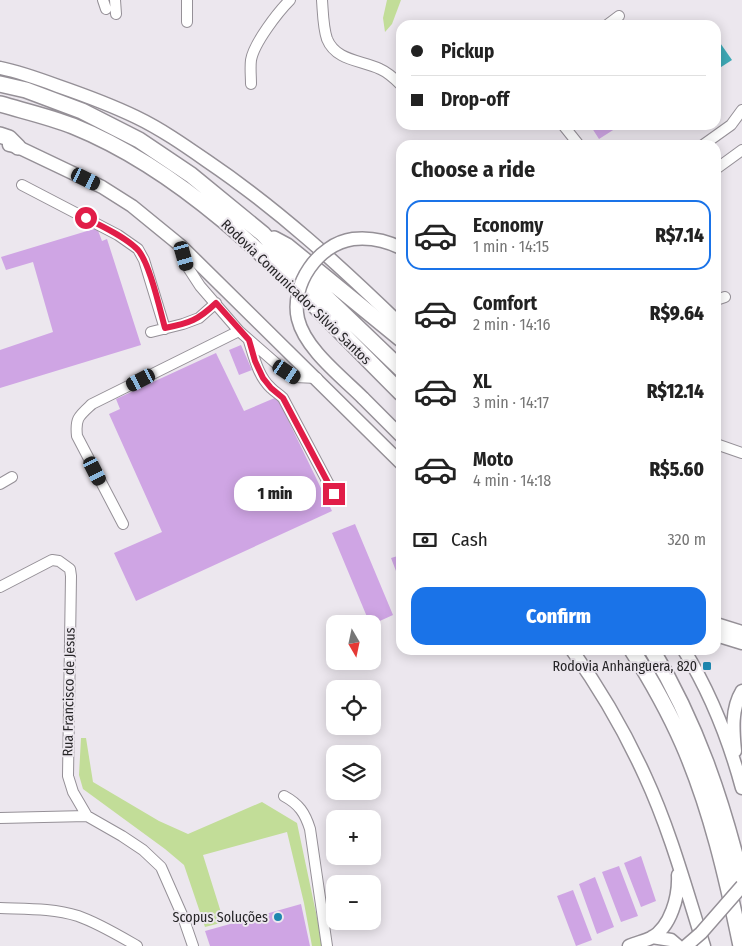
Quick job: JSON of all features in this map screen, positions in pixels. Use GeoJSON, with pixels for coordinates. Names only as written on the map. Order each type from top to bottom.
{"type":"FeatureCollection","features":[{"type":"Feature","properties":{"kind":"highway","name":"Rodovia Comunicador Silvio Santos"},"geometry":{"type":"LineString","coordinates":[[0,84],[26,90],[82,111],[139,140],[192,174],[264,234],[282,255],[396,364]]}},
{"type":"Feature","properties":{"kind":"highway","name":"Rodovia Comunicador Silvio Santos"},"geometry":{"type":"LineString","coordinates":[[0,104],[73,126],[117,148],[191,194],[256,250],[396,388]]}},
{"type":"Feature","properties":{"kind":"highway"},"geometry":{"type":"LineString","coordinates":[[0,135],[9,138],[18,147]]}},
{"type":"Feature","properties":{"kind":"highway"},"geometry":{"type":"LineString","coordinates":[[264,234],[287,246],[396,335]]}},
{"type":"Feature","properties":{"kind":"highway"},"geometry":{"type":"LineString","coordinates":[[635,655],[656,689],[683,744],[698,783],[716,838],[732,901],[740,946]]}},
{"type":"Feature","properties":{"kind":"highway"},"geometry":{"type":"LineString","coordinates":[[655,655],[695,734],[711,772],[724,811],[742,884]]}},
{"type":"Feature","properties":{"kind":"main road"},"geometry":{"type":"LineString","coordinates":[[0,68],[18,72],[78,93],[137,117],[179,141],[227,174],[288,222],[336,262],[396,320]]}},
{"type":"Feature","properties":{"kind":"main road"},"geometry":{"type":"LineString","coordinates":[[0,142],[18,147],[102,187],[132,206],[181,246],[396,458]]}},
{"type":"Feature","properties":{"kind":"main road"},"geometry":{"type":"LineString","coordinates":[[396,246],[385,240],[374,238],[352,240],[335,246],[312,265],[301,283],[297,304],[298,319],[304,334],[320,357],[396,431]]}},
{"type":"Feature","properties":{"kind":"main road"},"geometry":{"type":"LineString","coordinates":[[721,625],[738,629]]}},
{"type":"Feature","properties":{"kind":"main road"},"geometry":{"type":"LineString","coordinates":[[721,637],[742,643]]}},
{"type":"Feature","properties":{"kind":"main road"},"geometry":{"type":"LineString","coordinates":[[576,655],[588,672],[623,732],[645,777],[677,860],[704,946]]}},
{"type":"Feature","properties":{"kind":"main road"},"geometry":{"type":"LineString","coordinates":[[586,655],[612,700],[623,732]]}},
{"type":"Feature","properties":{"kind":"main road"},"geometry":{"type":"LineString","coordinates":[[687,655],[716,713],[736,766],[742,788]]}},
{"type":"Feature","properties":{"kind":"main road"},"geometry":{"type":"LineString","coordinates":[[736,766],[733,718],[742,691]]}},
{"type":"Feature","properties":{"kind":"main road"},"geometry":{"type":"LineString","coordinates":[[629,946],[652,937],[665,924],[671,912],[678,884],[677,860]]}},
{"type":"Feature","properties":{"kind":"main road"},"geometry":{"type":"LineString","coordinates":[[686,946],[701,933],[742,884]]}},
{"type":"Feature","properties":{"kind":"main road"},"geometry":{"type":"LineString","coordinates":[[652,937],[671,940],[678,946]]}},
{"type":"Feature","properties":{"kind":"street"},"geometry":{"type":"LineString","coordinates":[[115,0],[116,14]]}},
{"type":"Feature","properties":{"kind":"street"},"geometry":{"type":"LineString","coordinates":[[186,22],[187,0]]}},
{"type":"Feature","properties":{"kind":"street"},"geometry":{"type":"LineString","coordinates":[[250,84],[251,59],[264,34],[290,0]]}},
{"type":"Feature","properties":{"kind":"street"},"geometry":{"type":"LineString","coordinates":[[322,0],[325,31],[328,41],[334,49],[351,61],[380,69],[396,81]]}},
{"type":"Feature","properties":{"kind":"street"},"geometry":{"type":"LineString","coordinates":[[614,20],[619,16]]}},
{"type":"Feature","properties":{"kind":"street"},"geometry":{"type":"LineString","coordinates":[[710,140],[731,125],[742,110]]}},
{"type":"Feature","properties":{"kind":"street"},"geometry":{"type":"LineString","coordinates":[[567,130],[575,140]]}},
{"type":"Feature","properties":{"kind":"street"},"geometry":{"type":"LineString","coordinates":[[721,165],[742,150]]}},
{"type":"Feature","properties":{"kind":"street"},"geometry":{"type":"LineString","coordinates":[[22,185],[118,235],[138,249],[144,260],[165,328]]}},
{"type":"Feature","properties":{"kind":"street"},"geometry":{"type":"LineString","coordinates":[[181,246],[187,266],[200,286],[249,340],[278,366],[295,377],[317,378]]}},
{"type":"Feature","properties":{"kind":"street"},"geometry":{"type":"LineString","coordinates":[[151,332],[199,318],[216,303]]}},
{"type":"Feature","properties":{"kind":"street"},"geometry":{"type":"LineString","coordinates":[[123,524],[77,436],[76,424],[79,416],[92,404],[239,330]]}},
{"type":"Feature","properties":{"kind":"street"},"geometry":{"type":"LineString","coordinates":[[249,340],[255,361],[263,378],[283,398],[334,494]]}},
{"type":"Feature","properties":{"kind":"street"},"geometry":{"type":"LineString","coordinates":[[721,446],[742,453]]}},
{"type":"Feature","properties":{"kind":"street"},"geometry":{"type":"LineString","coordinates":[[0,484],[12,477]]}},
{"type":"Feature","properties":{"kind":"street","name":"Rua Francisco de Jesus"},"geometry":{"type":"LineString","coordinates":[[0,587],[52,560],[59,561],[70,569],[68,776],[73,792],[87,816]]}},
{"type":"Feature","properties":{"kind":"street"},"geometry":{"type":"LineString","coordinates":[[284,796],[294,801],[305,814],[310,829],[326,946]]}},
{"type":"Feature","properties":{"kind":"street"},"geometry":{"type":"LineString","coordinates":[[0,818],[87,816],[143,850],[161,867],[183,917],[193,946]]}},
{"type":"Feature","properties":{"kind":"street"},"geometry":{"type":"LineString","coordinates":[[0,908],[60,912],[78,916],[137,946]]}},
{"type":"Feature","properties":{"kind":"green space"},"geometry":{"type":"Polygon","coordinates":[[[387,0],[401,0],[392,24],[385,32],[383,18],[387,0]]]}},
{"type":"Feature","properties":{"kind":"green space"},"geometry":{"type":"Polygon","coordinates":[[[81,738],[86,738],[93,782],[159,821],[188,834],[262,802],[297,823],[323,946],[312,946],[287,832],[203,855],[224,922],[205,927],[184,865],[83,789],[79,775],[81,738]]]}},
{"type":"Feature","properties":{"kind":"water"},"geometry":{"type":"Polygon","coordinates":[[[721,44],[732,60],[721,67],[721,44]]]}},
{"type":"Feature","properties":{"kind":"building"},"geometry":{"type":"Polygon","coordinates":[[[593,130],[613,130],[599,139],[593,130]]]}},
{"type":"Feature","properties":{"kind":"building"},"geometry":{"type":"Polygon","coordinates":[[[97,228],[102,241],[107,239],[141,345],[0,388],[0,350],[53,332],[33,262],[6,270],[1,257],[97,228]]]}},
{"type":"Feature","properties":{"kind":"building"},"geometry":{"type":"Polygon","coordinates":[[[241,345],[252,370],[239,375],[229,350],[241,345]]]}},
{"type":"Feature","properties":{"kind":"building"},"geometry":{"type":"Polygon","coordinates":[[[216,353],[244,411],[277,397],[332,511],[136,601],[114,553],[162,532],[109,414],[120,409],[116,399],[216,353]]]}},
{"type":"Feature","properties":{"kind":"building"},"geometry":{"type":"Polygon","coordinates":[[[355,524],[393,615],[381,620],[381,615],[366,615],[332,533],[355,524]]]}},
{"type":"Feature","properties":{"kind":"building"},"geometry":{"type":"Polygon","coordinates":[[[396,556],[396,571],[391,558],[396,556]]]}},
{"type":"Feature","properties":{"kind":"building"},"geometry":{"type":"Polygon","coordinates":[[[641,856],[656,901],[641,907],[624,863],[641,856]]]}},
{"type":"Feature","properties":{"kind":"building"},"geometry":{"type":"Polygon","coordinates":[[[619,866],[638,916],[621,922],[602,872],[619,866]]]}},
{"type":"Feature","properties":{"kind":"building"},"geometry":{"type":"Polygon","coordinates":[[[595,877],[614,927],[597,934],[579,884],[595,877]]]}},
{"type":"Feature","properties":{"kind":"building"},"geometry":{"type":"Polygon","coordinates":[[[573,890],[592,940],[576,946],[557,896],[573,890]]]}},
{"type":"Feature","properties":{"kind":"building","name":"Scopus Soluções"},"geometry":{"type":"Polygon","coordinates":[[[301,904],[310,946],[210,946],[205,931],[301,904]]]}},
{"type":"Feature","properties":{"kind":"place","name":"Rodovia Anhanguera, 820"},"geometry":{"type":"Point","coordinates":[707,666]}},
{"type":"Feature","properties":{"kind":"place","name":"Scopus Soluções"},"geometry":{"type":"Point","coordinates":[278,917]}},
{"type":"Feature","properties":{"kind":"route"},"geometry":{"type":"LineString","coordinates":[[86,218],[118,235],[138,249],[144,260],[165,328],[199,318],[216,303],[249,340],[255,361],[263,378],[283,398],[334,494]]}}]}
